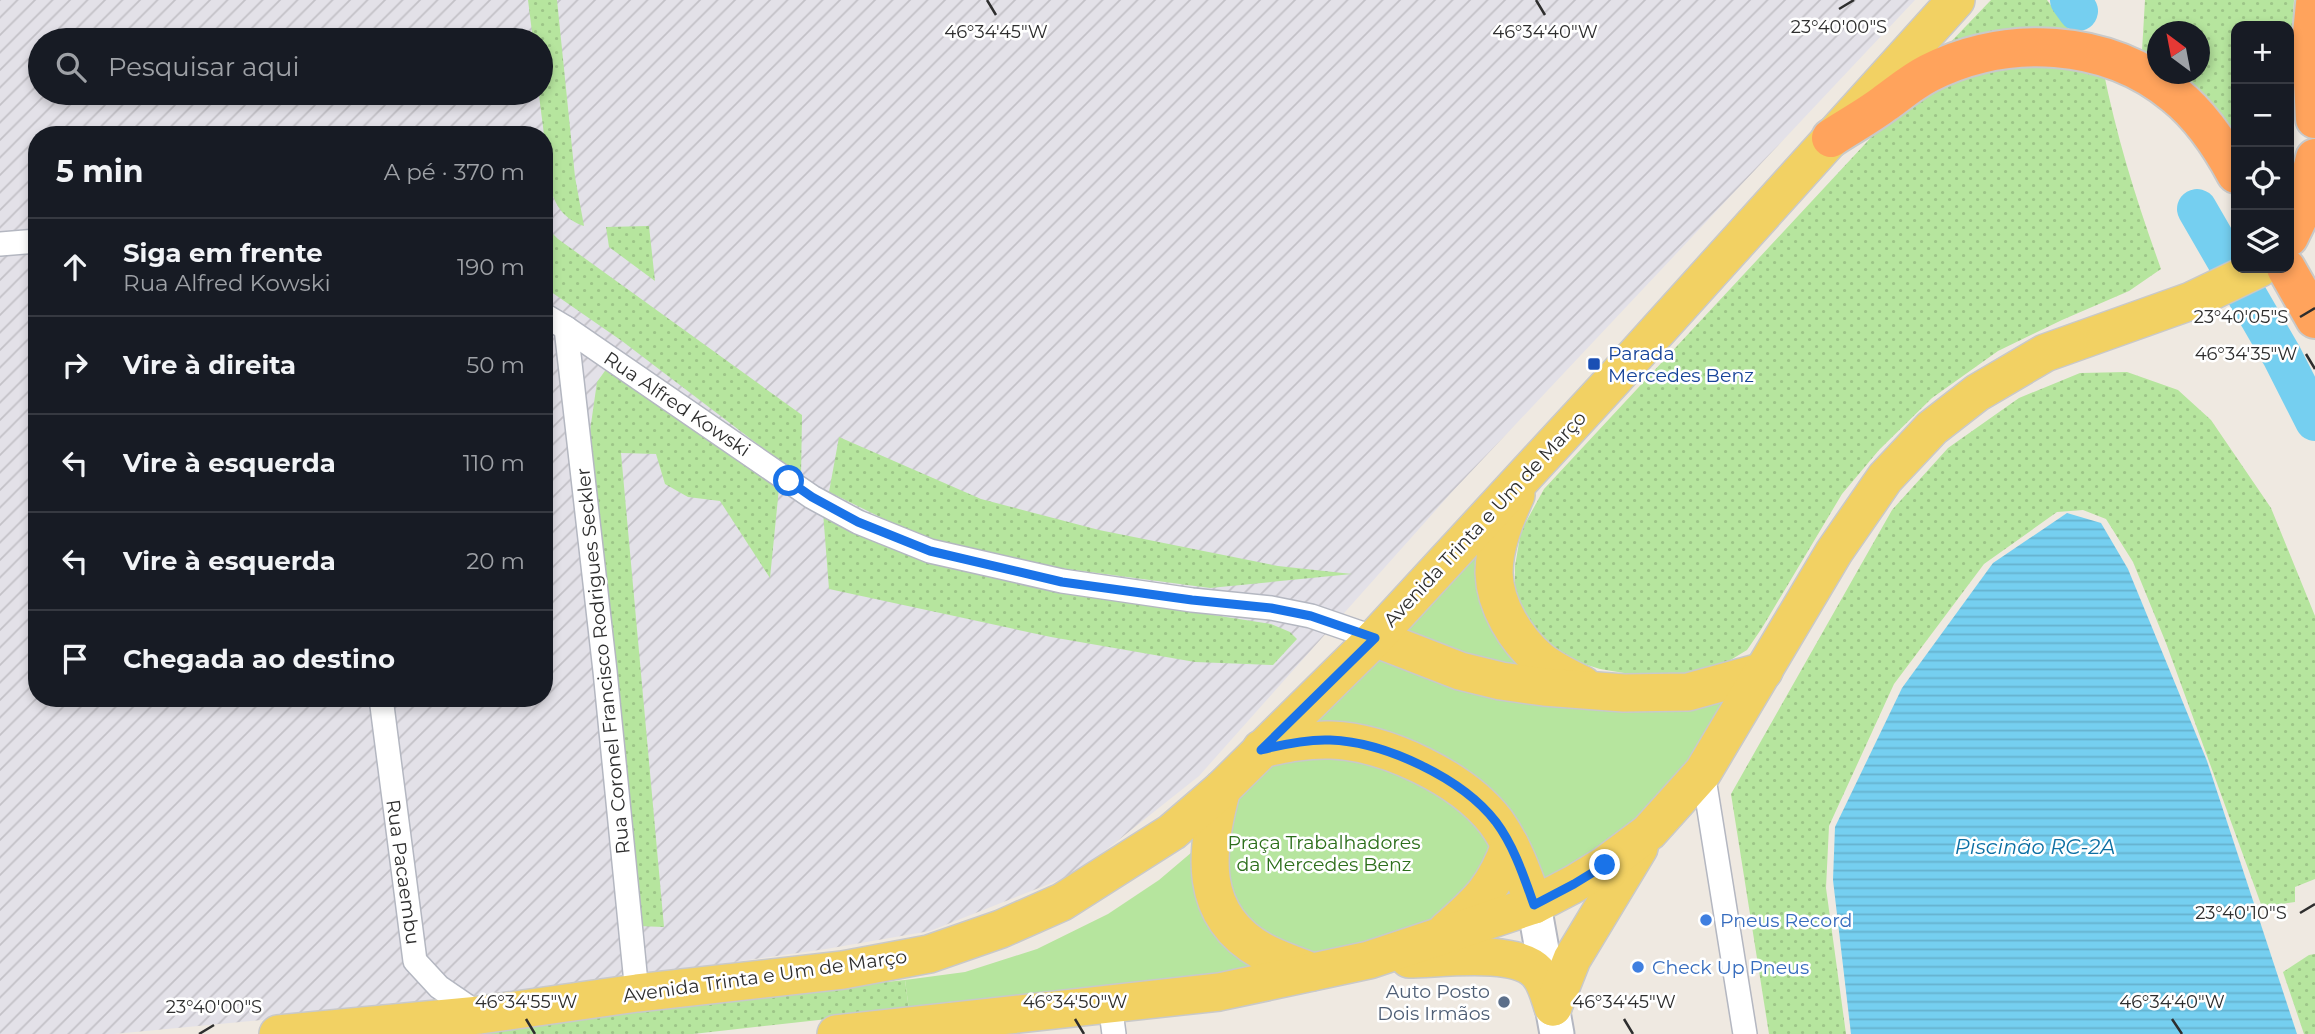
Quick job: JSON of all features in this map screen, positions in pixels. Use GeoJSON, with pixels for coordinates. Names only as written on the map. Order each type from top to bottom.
{"type":"FeatureCollection","features":[{"type":"Feature","properties":{"kind":"highway"},"geometry":{"type":"LineString","coordinates":[[2315,4],[2311,44],[2315,119]]}},
{"type":"Feature","properties":{"kind":"highway"},"geometry":{"type":"LineString","coordinates":[[1832,138],[1928,74],[1969,57],[2001,49],[2038,47],[2084,52],[2115,60],[2154,80],[2176,95],[2196,116],[2231,164]]}},
{"type":"Feature","properties":{"kind":"highway"},"geometry":{"type":"LineString","coordinates":[[2294,227],[2302,210],[2315,158]]}},
{"type":"Feature","properties":{"kind":"highway"},"geometry":{"type":"LineString","coordinates":[[2289,273],[2315,319]]}},
{"type":"Feature","properties":{"kind":"main road","name":"Avenida Trinta e Um de Março"},"geometry":{"type":"LineString","coordinates":[[278,1034],[480,1015],[638,993],[843,970],[929,954],[1001,929],[1062,902],[1118,868],[1172,832],[1222,789],[1375,638],[1522,480],[1956,0]]}},
{"type":"Feature","properties":{"kind":"main road"},"geometry":{"type":"LineString","coordinates":[[1555,1020],[1572,958],[1582,940],[1649,832],[1703,772],[1834,552],[1885,478],[1932,428],[1978,393],[2045,353],[2213,292],[2250,273]]}},
{"type":"Feature","properties":{"kind":"main road"},"geometry":{"type":"LineString","coordinates":[[1522,480],[1496,551],[1496,588],[1503,610],[1525,645],[1542,662],[1594,690]]}},
{"type":"Feature","properties":{"kind":"main road"},"geometry":{"type":"LineString","coordinates":[[1375,638],[1460,671],[1501,681],[1544,687],[1657,694],[1688,692],[1764,671]]}},
{"type":"Feature","properties":{"kind":"main road"},"geometry":{"type":"LineString","coordinates":[[1261,750],[1312,740],[1333,740],[1387,752],[1427,770],[1465,792],[1496,822],[1510,845],[1534,905]]}},
{"type":"Feature","properties":{"kind":"main road"},"geometry":{"type":"LineString","coordinates":[[1222,789],[1212,827],[1210,852],[1211,882],[1218,905],[1225,918],[1247,941],[1312,972]]}},
{"type":"Feature","properties":{"kind":"main road"},"geometry":{"type":"LineString","coordinates":[[836,1034],[1112,1019],[1219,992],[1369,960],[1534,905],[1605,865],[1649,832]]}},
{"type":"Feature","properties":{"kind":"main road"},"geometry":{"type":"LineString","coordinates":[[1435,939],[1474,907],[1493,885],[1510,845]]}},
{"type":"Feature","properties":{"kind":"main road"},"geometry":{"type":"LineString","coordinates":[[1369,960],[1486,957],[1518,961],[1538,972],[1555,1020]]}},
{"type":"Feature","properties":{"kind":"street"},"geometry":{"type":"LineString","coordinates":[[0,244],[28,242]]}},
{"type":"Feature","properties":{"kind":"street","name":"Rua Alfred Kowski"},"geometry":{"type":"LineString","coordinates":[[553,320],[812,497],[858,522],[930,551],[1062,582],[1271,608],[1311,616],[1375,638]]}},
{"type":"Feature","properties":{"kind":"street","name":"Rua Coronel Francisco Rodrigues Seckler"},"geometry":{"type":"LineString","coordinates":[[566,328],[638,993]]}},
{"type":"Feature","properties":{"kind":"street","name":"Rua Pacaembu"},"geometry":{"type":"LineString","coordinates":[[382,707],[415,961],[439,987],[480,1015]]}},
{"type":"Feature","properties":{"kind":"street"},"geometry":{"type":"LineString","coordinates":[[1703,772],[1745,1034]]}},
{"type":"Feature","properties":{"kind":"street"},"geometry":{"type":"LineString","coordinates":[[1534,905],[1555,1020]]}},
{"type":"Feature","properties":{"kind":"shaded area"},"geometry":{"type":"Polygon","coordinates":[[[0,0],[1915,0],[1451,493],[1199,776],[1077,873],[930,931],[826,949],[475,998],[391,1003],[294,1017],[114,1034],[0,1034],[0,0]]]}},
{"type":"Feature","properties":{"kind":"green space"},"geometry":{"type":"Polygon","coordinates":[[[528,0],[557,0],[575,177],[584,226],[571,220],[562,211],[553,195],[553,126],[542,126],[540,105],[553,105],[553,28],[532,28],[528,0]]]}},
{"type":"Feature","properties":{"kind":"green space"},"geometry":{"type":"Polygon","coordinates":[[[1991,0],[2047,0],[2072,34],[1944,49],[1991,0]]]}},
{"type":"Feature","properties":{"kind":"green space"},"geometry":{"type":"Polygon","coordinates":[[[2145,0],[2294,0],[2293,21],[2231,21],[2231,137],[2177,84],[2210,84],[2210,21],[2147,21],[2147,56],[2142,51],[2145,0]]]}},
{"type":"Feature","properties":{"kind":"green space"},"geometry":{"type":"Polygon","coordinates":[[[1982,63],[2103,69],[2128,170],[2161,269],[2129,291],[1998,351],[1932,398],[1879,450],[1842,494],[1747,650],[1719,667],[1697,675],[1636,675],[1600,669],[1543,648],[1515,599],[1515,566],[1521,531],[1544,489],[1878,130],[1932,86],[1982,63]]]}},
{"type":"Feature","properties":{"kind":"green space"},"geometry":{"type":"Polygon","coordinates":[[[649,226],[655,281],[609,247],[606,227],[649,226]]]}},
{"type":"Feature","properties":{"kind":"green space"},"geometry":{"type":"Polygon","coordinates":[[[553,234],[802,415],[801,477],[622,341],[553,293],[553,234]]]}},
{"type":"Feature","properties":{"kind":"green space"},"geometry":{"type":"Polygon","coordinates":[[[607,368],[779,488],[770,578],[720,501],[688,497],[665,484],[656,454],[621,453],[664,927],[638,926],[589,438],[597,382],[607,368]]]}},
{"type":"Feature","properties":{"kind":"green space"},"geometry":{"type":"Polygon","coordinates":[[[2127,372],[2178,390],[2211,420],[2271,508],[2315,616],[2315,879],[2295,887],[2295,902],[2262,907],[2166,643],[2133,562],[2106,519],[2083,510],[2057,512],[1984,564],[1894,684],[1829,826],[1826,888],[1846,1034],[1769,1034],[1731,794],[1892,510],[1948,448],[2019,398],[2080,373],[2127,372]]]}},
{"type":"Feature","properties":{"kind":"green space"},"geometry":{"type":"Polygon","coordinates":[[[839,437],[981,499],[1099,530],[1278,566],[1352,574],[1210,588],[1037,565],[931,542],[829,492],[839,437]]]}},
{"type":"Feature","properties":{"kind":"green space"},"geometry":{"type":"Polygon","coordinates":[[[823,512],[918,559],[1059,591],[1271,624],[1290,632],[1297,639],[1273,665],[1195,662],[1051,637],[829,589],[823,512]]]}},
{"type":"Feature","properties":{"kind":"green space"},"geometry":{"type":"Polygon","coordinates":[[[1500,513],[1489,574],[1576,685],[1388,636],[1500,513]]]}},
{"type":"Feature","properties":{"kind":"green space"},"geometry":{"type":"Polygon","coordinates":[[[1378,645],[1452,675],[1745,688],[1657,805],[1540,893],[1472,783],[1282,737],[1378,645]]]}},
{"type":"Feature","properties":{"kind":"green space","name":"Praça Trabalhadores da Mercedes Benz"},"geometry":{"type":"Polygon","coordinates":[[[1350,752],[1459,803],[1497,849],[1433,928],[1306,960],[1251,929],[1221,875],[1228,810],[1267,764],[1350,752]]]}},
{"type":"Feature","properties":{"kind":"green space","name":"Praça Trabalhadores da Mercedes Benz"},"geometry":{"type":"Polygon","coordinates":[[[1205,841],[1205,863],[1278,966],[909,1010],[905,980],[965,972],[1037,949],[1108,914],[1159,880],[1205,841]]]}},
{"type":"Feature","properties":{"kind":"green space"},"geometry":{"type":"Polygon","coordinates":[[[2315,954],[2315,1034],[2304,1034],[2283,972],[2315,954]]]}},
{"type":"Feature","properties":{"kind":"green space"},"geometry":{"type":"Polygon","coordinates":[[[905,980],[909,1010],[693,1034],[409,1034],[905,980]]]}},
{"type":"Feature","properties":{"kind":"water","name":"Piscinão RC-2A"},"geometry":{"type":"Polygon","coordinates":[[[2067,513],[2101,523],[2128,569],[2207,761],[2297,1034],[1851,1034],[1833,880],[1835,827],[1902,688],[1993,563],[2067,513]]]}},
{"type":"Feature","properties":{"kind":"waterway"},"geometry":{"type":"LineString","coordinates":[[2070,0],[2078,11]]}},
{"type":"Feature","properties":{"kind":"waterway"},"geometry":{"type":"LineString","coordinates":[[2197,209],[2282,356],[2315,421]]}},
{"type":"Feature","properties":{"kind":"place","name":"Parada Mercedes Benz"},"geometry":{"type":"Point","coordinates":[1594,364]}},
{"type":"Feature","properties":{"kind":"place","name":"Pneus Record"},"geometry":{"type":"Point","coordinates":[1706,920]}},
{"type":"Feature","properties":{"kind":"place","name":"Check Up Pneus"},"geometry":{"type":"Point","coordinates":[1638,967]}},
{"type":"Feature","properties":{"kind":"place","name":"Auto Posto Dois Irmãos"},"geometry":{"type":"Point","coordinates":[1504,1002]}},
{"type":"Feature","properties":{"kind":"route"},"geometry":{"type":"LineString","coordinates":[[789,481],[858,522],[930,551],[1062,582],[1271,608],[1311,616],[1375,638],[1261,750],[1312,740],[1353,743],[1410,761],[1453,783],[1496,822],[1510,845],[1534,905],[1605,865]]}}]}
